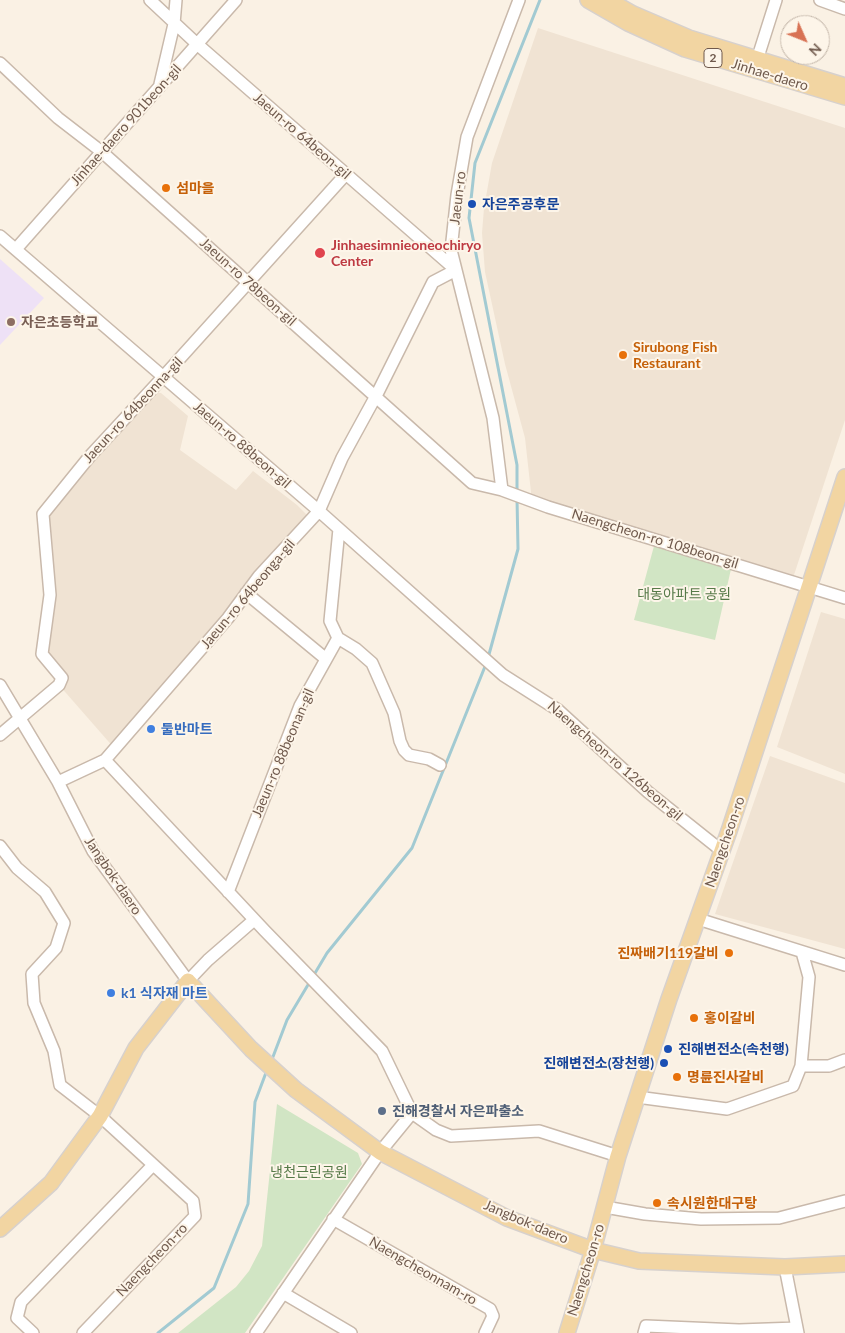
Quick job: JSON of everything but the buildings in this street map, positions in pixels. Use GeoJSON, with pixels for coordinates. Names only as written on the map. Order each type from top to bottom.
{"type":"FeatureCollection","features":[{"type":"Feature","properties":{"kind":"main road","name":"Jinhae-daero"},"geometry":{"type":"LineString","coordinates":[[588,0],[628,23],[685,49],[845,97]]}},
{"type":"Feature","properties":{"kind":"main road","name":"Jinhae-daero"},"geometry":{"type":"LineString","coordinates":[[608,0],[633,14],[689,38],[845,86]]}},
{"type":"Feature","properties":{"kind":"main road","name":"Naengcheon-ro"},"geometry":{"type":"LineString","coordinates":[[567,1333],[594,1250],[618,1156],[669,998],[722,851],[845,477]]}},
{"type":"Feature","properties":{"kind":"main road","name":"Jangbok-daero"},"geometry":{"type":"LineString","coordinates":[[188,981],[251,1049],[296,1090],[380,1152],[507,1218],[594,1250],[639,1261],[786,1268]]}},
{"type":"Feature","properties":{"kind":"main road"},"geometry":{"type":"LineString","coordinates":[[0,1229],[51,1183],[100,1116],[136,1048],[188,981]]}},
{"type":"Feature","properties":{"kind":"main road"},"geometry":{"type":"LineString","coordinates":[[786,1268],[845,1257]]}},
{"type":"Feature","properties":{"kind":"main road"},"geometry":{"type":"LineString","coordinates":[[786,1268],[845,1264]]}},
{"type":"Feature","properties":{"kind":"street","name":"Jaeun-ro 64beon-gil"},"geometry":{"type":"LineString","coordinates":[[150,0],[174,24],[456,270]]}},
{"type":"Feature","properties":{"kind":"street"},"geometry":{"type":"LineString","coordinates":[[160,86],[174,24],[176,0]]}},
{"type":"Feature","properties":{"kind":"street","name":"Jinhae-daero 901beon-gil"},"geometry":{"type":"LineString","coordinates":[[16,249],[236,0]]}},
{"type":"Feature","properties":{"kind":"street","name":"Jaeun-ro"},"geometry":{"type":"LineString","coordinates":[[502,490],[492,418],[451,250],[457,195],[467,137],[519,0]]}},
{"type":"Feature","properties":{"kind":"street"},"geometry":{"type":"LineString","coordinates":[[758,60],[776,0]]}},
{"type":"Feature","properties":{"kind":"street"},"geometry":{"type":"LineString","coordinates":[[820,0],[845,9]]}},
{"type":"Feature","properties":{"kind":"street","name":"Jaeun-ro 78beon-gil"},"geometry":{"type":"LineString","coordinates":[[0,63],[58,118],[102,152],[472,483],[502,490]]}},
{"type":"Feature","properties":{"kind":"street","name":"Jaeun-ro 64beonna-gil"},"geometry":{"type":"LineString","coordinates":[[19,717],[59,685],[62,678],[42,654],[50,595],[43,514],[90,456],[346,174]]}},
{"type":"Feature","properties":{"kind":"street","name":"Jaeun-ro 88beon-gil"},"geometry":{"type":"LineString","coordinates":[[0,236],[319,511],[481,656]]}},
{"type":"Feature","properties":{"kind":"street","name":"Jaeun-ro 64beonga-gil"},"geometry":{"type":"LineString","coordinates":[[58,782],[105,760],[228,618],[259,576],[319,511],[342,458],[376,397],[433,282],[456,270]]}},
{"type":"Feature","properties":{"kind":"street","name":"Naengcheon-ro 108beon-gil"},"geometry":{"type":"LineString","coordinates":[[502,490],[845,598]]}},
{"type":"Feature","properties":{"kind":"street"},"geometry":{"type":"LineString","coordinates":[[338,529],[330,621],[338,638],[356,649],[372,663],[394,713],[400,741],[404,750],[409,755],[429,759],[440,766]]}},
{"type":"Feature","properties":{"kind":"street"},"geometry":{"type":"LineString","coordinates":[[246,594],[326,659]]}},
{"type":"Feature","properties":{"kind":"street","name":"Jaeun-ro 88beonan-gil"},"geometry":{"type":"LineString","coordinates":[[228,892],[300,706],[338,638]]}},
{"type":"Feature","properties":{"kind":"street","name":"Naengcheon-ro 126beon-gil"},"geometry":{"type":"LineString","coordinates":[[481,656],[503,675],[558,710],[648,792],[722,851]]}},
{"type":"Feature","properties":{"kind":"street","name":"Jangbok-daero"},"geometry":{"type":"LineString","coordinates":[[0,685],[58,782],[93,851],[188,981]]}},
{"type":"Feature","properties":{"kind":"street"},"geometry":{"type":"LineString","coordinates":[[0,735],[19,717]]}},
{"type":"Feature","properties":{"kind":"street"},"geometry":{"type":"LineString","coordinates":[[105,760],[254,920],[382,1051],[412,1113],[436,1130],[451,1136],[539,1131],[618,1156]]}},
{"type":"Feature","properties":{"kind":"street","name":"Naengcheon-ro"},"geometry":{"type":"LineString","coordinates":[[0,846],[17,868],[45,892],[64,922],[56,948],[32,974],[34,1003],[54,1051],[60,1085],[100,1116],[193,1201],[195,1216],[83,1333]]}},
{"type":"Feature","properties":{"kind":"street"},"geometry":{"type":"LineString","coordinates":[[698,919],[845,965]]}},
{"type":"Feature","properties":{"kind":"street"},"geometry":{"type":"LineString","coordinates":[[188,981],[208,960],[254,920]]}},
{"type":"Feature","properties":{"kind":"street"},"geometry":{"type":"LineString","coordinates":[[637,1097],[727,1109],[793,1086],[801,1066],[809,977],[802,952]]}},
{"type":"Feature","properties":{"kind":"street"},"geometry":{"type":"LineString","coordinates":[[801,1066],[829,1066],[845,1060]]}},
{"type":"Feature","properties":{"kind":"street"},"geometry":{"type":"LineString","coordinates":[[256,1333],[380,1152],[412,1113]]}},
{"type":"Feature","properties":{"kind":"street"},"geometry":{"type":"LineString","coordinates":[[33,1333],[17,1318],[21,1302],[153,1165]]}},
{"type":"Feature","properties":{"kind":"street","name":"Naengcheon-ro"},"geometry":{"type":"LineString","coordinates":[[605,1207],[645,1214],[701,1218],[779,1218],[845,1201]]}},
{"type":"Feature","properties":{"kind":"street","name":"Naengcheonnam-ro"},"geometry":{"type":"LineString","coordinates":[[333,1219],[490,1309],[493,1316],[485,1333]]}},
{"type":"Feature","properties":{"kind":"street"},"geometry":{"type":"LineString","coordinates":[[644,1333],[646,1326],[797,1331],[786,1268]]}},
{"type":"Feature","properties":{"kind":"street"},"geometry":{"type":"LineString","coordinates":[[283,1293],[351,1333]]}},
{"type":"Feature","properties":{"kind":"shaded area"},"geometry":{"type":"Polygon","coordinates":[[[538,28],[845,128],[845,420],[792,581],[532,501],[525,438],[505,364],[485,272],[482,233],[484,208],[492,163],[538,28]]]}},
{"type":"Feature","properties":{"kind":"shaded area","name":"자은초등학교"},"geometry":{"type":"Polygon","coordinates":[[[0,259],[44,298],[0,345],[0,259]]]}},
{"type":"Feature","properties":{"kind":"shaded area"},"geometry":{"type":"Polygon","coordinates":[[[149,392],[161,393],[188,416],[180,450],[236,490],[253,471],[297,505],[311,519],[115,749],[59,685],[62,678],[39,650],[50,595],[43,514],[149,392]]]}},
{"type":"Feature","properties":{"kind":"shaded area"},"geometry":{"type":"Polygon","coordinates":[[[821,612],[845,619],[845,774],[777,747],[821,612]]]}},
{"type":"Feature","properties":{"kind":"shaded area"},"geometry":{"type":"Polygon","coordinates":[[[770,756],[845,783],[845,949],[715,914],[770,756]]]}},
{"type":"Feature","properties":{"kind":"green space","name":"대동아파트 공원"},"geometry":{"type":"Polygon","coordinates":[[[654,546],[731,569],[715,640],[634,620],[654,546]]]}},
{"type":"Feature","properties":{"kind":"green space","name":"냉천근린공원"},"geometry":{"type":"Polygon","coordinates":[[[277,1104],[358,1153],[362,1164],[245,1333],[178,1333],[236,1287],[249,1271],[262,1246],[277,1104]]]}},
{"type":"Feature","properties":{"kind":"waterway"},"geometry":{"type":"LineString","coordinates":[[517,492],[517,465],[469,218],[475,163],[540,0]]}},
{"type":"Feature","properties":{"kind":"waterway"},"geometry":{"type":"LineString","coordinates":[[488,658],[518,549],[517,498]]}},
{"type":"Feature","properties":{"kind":"waterway"},"geometry":{"type":"LineString","coordinates":[[271,1062],[287,1020],[327,953],[412,848],[486,664]]}},
{"type":"Feature","properties":{"kind":"waterway"},"geometry":{"type":"LineString","coordinates":[[158,1333],[214,1288],[248,1204],[255,1102],[267,1070]]}},
{"type":"Feature","properties":{"kind":"place","name":"섬마을"},"geometry":{"type":"Point","coordinates":[166,188]}},
{"type":"Feature","properties":{"kind":"place","name":"자은주공후문"},"geometry":{"type":"Point","coordinates":[472,204]}},
{"type":"Feature","properties":{"kind":"place","name":"Jinhaesimnieoneochiryo Center"},"geometry":{"type":"Point","coordinates":[320,253]}},
{"type":"Feature","properties":{"kind":"place","name":"자은초등학교"},"geometry":{"type":"Point","coordinates":[11,322]}},
{"type":"Feature","properties":{"kind":"place","name":"Sirubong Fish Restaurant"},"geometry":{"type":"Point","coordinates":[623,355]}},
{"type":"Feature","properties":{"kind":"place","name":"둘반마트"},"geometry":{"type":"Point","coordinates":[151,729]}},
{"type":"Feature","properties":{"kind":"place","name":"진짜배기119갈비"},"geometry":{"type":"Point","coordinates":[729,953]}},
{"type":"Feature","properties":{"kind":"place","name":"k1 식자재 마트"},"geometry":{"type":"Point","coordinates":[111,993]}},
{"type":"Feature","properties":{"kind":"place","name":"홍이갈비"},"geometry":{"type":"Point","coordinates":[694,1018]}},
{"type":"Feature","properties":{"kind":"place","name":"진해변전소(속천행)"},"geometry":{"type":"Point","coordinates":[668,1049]}},
{"type":"Feature","properties":{"kind":"place","name":"진해변전소(장천행)"},"geometry":{"type":"Point","coordinates":[664,1063]}},
{"type":"Feature","properties":{"kind":"place","name":"명륜진사갈비"},"geometry":{"type":"Point","coordinates":[677,1077]}},
{"type":"Feature","properties":{"kind":"place","name":"진해경찰서 자은파출소"},"geometry":{"type":"Point","coordinates":[382,1111]}},
{"type":"Feature","properties":{"kind":"place","name":"속시원한대구탕"},"geometry":{"type":"Point","coordinates":[657,1203]}}]}
